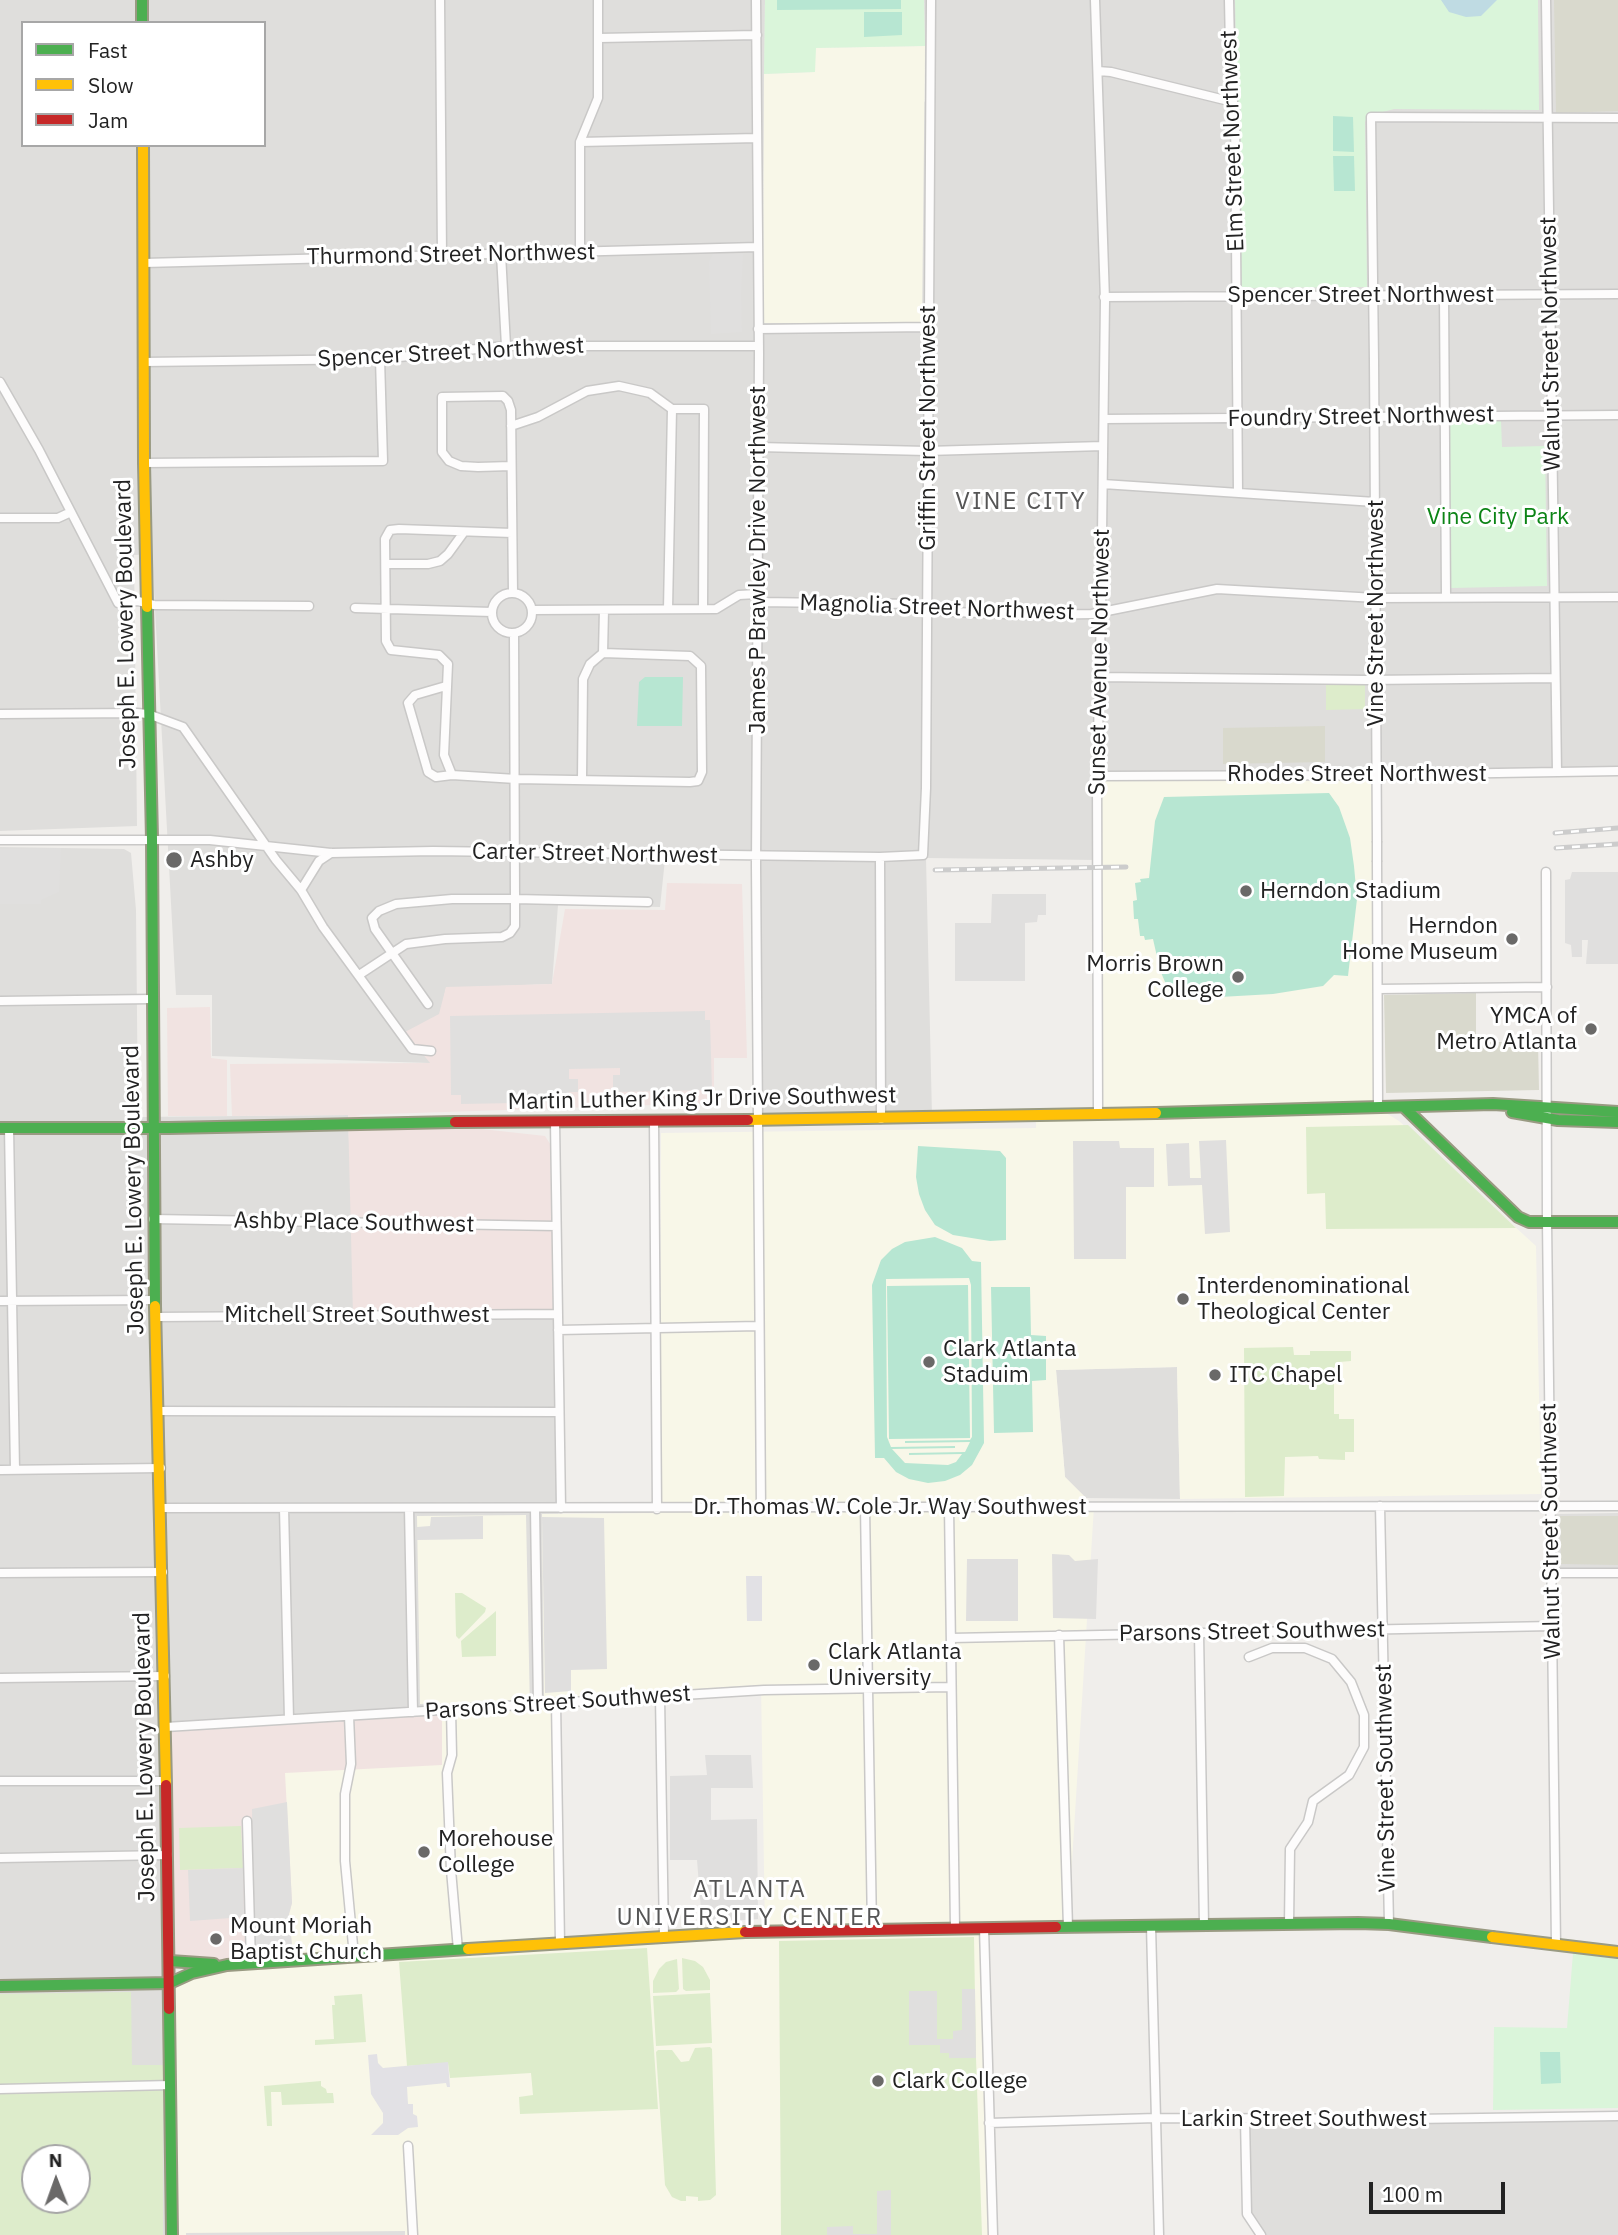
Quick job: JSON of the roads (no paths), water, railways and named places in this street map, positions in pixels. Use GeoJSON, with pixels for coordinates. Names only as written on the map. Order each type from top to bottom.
{"type":"FeatureCollection","features":[{"type":"Feature","properties":{"kind":"main road"},"geometry":{"type":"LineString","coordinates":[[142,0],[142,21]]}},
{"type":"Feature","properties":{"kind":"main road","name":"Joseph E. Lowery Boulevard"},"geometry":{"type":"LineString","coordinates":[[143,147],[144,463],[152,839],[153,1219],[162,1508],[172,2235]]}},
{"type":"Feature","properties":{"kind":"main road","name":"Martin Luther King Jr Drive Southwest"},"geometry":{"type":"LineString","coordinates":[[4,1128],[881,1119],[1378,1108],[1405,1108],[1419,1112],[1497,1110],[1547,1113]]}},
{"type":"Feature","properties":{"kind":"main road"},"geometry":{"type":"LineString","coordinates":[[1405,1108],[1518,1217],[1528,1222],[1618,1222]]}},
{"type":"Feature","properties":{"kind":"main road"},"geometry":{"type":"LineString","coordinates":[[1547,1113],[1618,1112]]}},
{"type":"Feature","properties":{"kind":"main road"},"geometry":{"type":"LineString","coordinates":[[1547,1113],[1618,1122]]}},
{"type":"Feature","properties":{"kind":"main road"},"geometry":{"type":"LineString","coordinates":[[0,1986],[170,1983],[192,1973],[227,1965],[769,1930],[1390,1924],[1618,1952]]}},
{"type":"Feature","properties":{"kind":"main road"},"geometry":{"type":"LineString","coordinates":[[170,1961],[227,1965]]}},
{"type":"Feature","properties":{"kind":"street"},"geometry":{"type":"LineString","coordinates":[[440,0],[442,256]]}},
{"type":"Feature","properties":{"kind":"street"},"geometry":{"type":"LineString","coordinates":[[580,252],[580,142],[598,98],[598,0]]}},
{"type":"Feature","properties":{"kind":"street","name":"James P Brawley Drive Northwest"},"geometry":{"type":"LineString","coordinates":[[756,0],[759,346],[756,856],[761,1508]]}},
{"type":"Feature","properties":{"kind":"street","name":"Griffin Street Northwest"},"geometry":{"type":"LineString","coordinates":[[923,855],[931,0]]}},
{"type":"Feature","properties":{"kind":"street","name":"Sunset Avenue Northwest"},"geometry":{"type":"LineString","coordinates":[[1095,0],[1104,297],[1097,776],[1098,1115]]}},
{"type":"Feature","properties":{"kind":"street","name":"Elm Street Northwest"},"geometry":{"type":"LineString","coordinates":[[1229,0],[1233,102],[1238,493]]}},
{"type":"Feature","properties":{"kind":"street","name":"Walnut Street Northwest"},"geometry":{"type":"LineString","coordinates":[[1546,0],[1557,772]]}},
{"type":"Feature","properties":{"kind":"street"},"geometry":{"type":"LineString","coordinates":[[599,38],[757,35]]}},
{"type":"Feature","properties":{"kind":"street"},"geometry":{"type":"LineString","coordinates":[[1098,71],[1233,102]]}},
{"type":"Feature","properties":{"kind":"street","name":"Vine Street Northwest"},"geometry":{"type":"LineString","coordinates":[[1378,1108],[1371,117],[1547,118]]}},
{"type":"Feature","properties":{"kind":"street"},"geometry":{"type":"LineString","coordinates":[[1547,118],[1618,118]]}},
{"type":"Feature","properties":{"kind":"street"},"geometry":{"type":"LineString","coordinates":[[580,142],[757,138]]}},
{"type":"Feature","properties":{"kind":"street","name":"Thurmond Street Northwest"},"geometry":{"type":"LineString","coordinates":[[144,263],[758,247]]}},
{"type":"Feature","properties":{"kind":"street"},"geometry":{"type":"LineString","coordinates":[[501,254],[506,346]]}},
{"type":"Feature","properties":{"kind":"street","name":"Spencer Street Northwest"},"geometry":{"type":"LineString","coordinates":[[1104,297],[1618,294]]}},
{"type":"Feature","properties":{"kind":"street"},"geometry":{"type":"LineString","coordinates":[[1444,295],[1446,597]]}},
{"type":"Feature","properties":{"kind":"street"},"geometry":{"type":"LineString","coordinates":[[758,329],[928,327]]}},
{"type":"Feature","properties":{"kind":"street","name":"Spencer Street Northwest"},"geometry":{"type":"LineString","coordinates":[[144,362],[380,359],[506,346],[759,346]]}},
{"type":"Feature","properties":{"kind":"street"},"geometry":{"type":"LineString","coordinates":[[144,463],[383,461],[380,359]]}},
{"type":"Feature","properties":{"kind":"street"},"geometry":{"type":"LineString","coordinates":[[0,382],[118,603],[309,606]]}},
{"type":"Feature","properties":{"kind":"street"},"geometry":{"type":"LineString","coordinates":[[511,426],[538,417],[587,391],[619,386],[650,393],[672,409],[704,409],[703,609]]}},
{"type":"Feature","properties":{"kind":"street"},"geometry":{"type":"LineString","coordinates":[[511,466],[461,466],[449,461],[442,452],[442,397],[503,396],[509,401],[511,410],[513,593]]}},
{"type":"Feature","properties":{"kind":"street"},"geometry":{"type":"LineString","coordinates":[[668,609],[672,409]]}},
{"type":"Feature","properties":{"kind":"street","name":"Foundry Street Northwest"},"geometry":{"type":"LineString","coordinates":[[1104,419],[1618,415]]}},
{"type":"Feature","properties":{"kind":"street"},"geometry":{"type":"LineString","coordinates":[[758,447],[927,451],[1103,446]]}},
{"type":"Feature","properties":{"kind":"street"},"geometry":{"type":"LineString","coordinates":[[1103,484],[1375,502]]}},
{"type":"Feature","properties":{"kind":"street"},"geometry":{"type":"LineString","coordinates":[[0,518],[58,518],[71,512]]}},
{"type":"Feature","properties":{"kind":"street"},"geometry":{"type":"LineString","coordinates":[[452,775],[444,755],[447,664],[439,655],[391,650],[386,641],[385,539],[390,530],[512,533]]}},
{"type":"Feature","properties":{"kind":"street"},"geometry":{"type":"LineString","coordinates":[[386,564],[428,564],[440,561],[464,532]]}},
{"type":"Feature","properties":{"kind":"street","name":"Magnolia Street Northwest"},"geometry":{"type":"LineString","coordinates":[[532,610],[716,609],[738,595],[918,604],[927,608],[986,615],[1101,612],[1217,589],[1376,598],[1618,597]]}},
{"type":"Feature","properties":{"kind":"street"},"geometry":{"type":"LineString","coordinates":[[513,593],[527,599],[532,610],[530,624],[514,634],[502,631],[497,626],[492,612],[499,598],[513,593]]}},
{"type":"Feature","properties":{"kind":"street"},"geometry":{"type":"LineString","coordinates":[[355,608],[492,612]]}},
{"type":"Feature","properties":{"kind":"street"},"geometry":{"type":"LineString","coordinates":[[603,653],[604,610]]}},
{"type":"Feature","properties":{"kind":"street"},"geometry":{"type":"LineString","coordinates":[[359,975],[406,944],[445,939],[502,937],[510,933],[515,926],[514,634]]}},
{"type":"Feature","properties":{"kind":"street"},"geometry":{"type":"LineString","coordinates":[[446,686],[415,695],[408,703],[428,772],[436,777],[452,775],[516,783],[582,779],[690,782],[698,781],[702,772],[701,666],[690,656],[603,653],[590,664],[583,679],[582,779]]}},
{"type":"Feature","properties":{"kind":"street"},"geometry":{"type":"LineString","coordinates":[[1099,677],[1376,680],[1555,678]]}},
{"type":"Feature","properties":{"kind":"street"},"geometry":{"type":"LineString","coordinates":[[0,715],[148,714],[183,727],[412,1049],[431,1051]]}},
{"type":"Feature","properties":{"kind":"street","name":"Rhodes Street Northwest"},"geometry":{"type":"LineString","coordinates":[[1097,776],[1618,771]]}},
{"type":"Feature","properties":{"kind":"street","name":"Carter Street Northwest"},"geometry":{"type":"LineString","coordinates":[[0,840],[210,840],[331,853],[880,857],[923,855]]}},
{"type":"Feature","properties":{"kind":"street"},"geometry":{"type":"LineString","coordinates":[[301,890],[319,861],[331,853]]}},
{"type":"Feature","properties":{"kind":"street"},"geometry":{"type":"LineString","coordinates":[[880,857],[881,1119]]}},
{"type":"Feature","properties":{"kind":"street"},"geometry":{"type":"LineString","coordinates":[[1546,872],[1547,1113]]}},
{"type":"Feature","properties":{"kind":"street"},"geometry":{"type":"LineString","coordinates":[[428,1004],[375,929],[372,918],[379,911],[396,904],[452,899],[648,902]]}},
{"type":"Feature","properties":{"kind":"street"},"geometry":{"type":"LineString","coordinates":[[1378,989],[1547,987]]}},
{"type":"Feature","properties":{"kind":"street"},"geometry":{"type":"LineString","coordinates":[[0,1001],[152,999]]}},
{"type":"Feature","properties":{"kind":"street","name":"Walnut Street Southwest"},"geometry":{"type":"LineString","coordinates":[[1547,1113],[1556,1944]]}},
{"type":"Feature","properties":{"kind":"street"},"geometry":{"type":"LineString","coordinates":[[654,1121],[657,1509]]}},
{"type":"Feature","properties":{"kind":"street"},"geometry":{"type":"LineString","coordinates":[[555,1122],[561,1508]]}},
{"type":"Feature","properties":{"kind":"street"},"geometry":{"type":"LineString","coordinates":[[4,1128],[12,1301],[15,1470]]}},
{"type":"Feature","properties":{"kind":"street","name":"Ashby Place Southwest"},"geometry":{"type":"LineString","coordinates":[[153,1219],[556,1226]]}},
{"type":"Feature","properties":{"kind":"street"},"geometry":{"type":"LineString","coordinates":[[0,1301],[155,1300]]}},
{"type":"Feature","properties":{"kind":"street","name":"Mitchell Street Southwest"},"geometry":{"type":"LineString","coordinates":[[157,1317],[558,1314]]}},
{"type":"Feature","properties":{"kind":"street"},"geometry":{"type":"LineString","coordinates":[[558,1330],[759,1326]]}},
{"type":"Feature","properties":{"kind":"street"},"geometry":{"type":"LineString","coordinates":[[160,1411],[559,1412]]}},
{"type":"Feature","properties":{"kind":"street"},"geometry":{"type":"LineString","coordinates":[[0,1470],[161,1468]]}},
{"type":"Feature","properties":{"kind":"street","name":"Vine Street Southwest"},"geometry":{"type":"LineString","coordinates":[[1380,1506],[1390,1924]]}},
{"type":"Feature","properties":{"kind":"street","name":"Dr. Thomas W. Cole Jr. Way Southwest"},"geometry":{"type":"LineString","coordinates":[[162,1508],[1618,1506]]}},
{"type":"Feature","properties":{"kind":"street"},"geometry":{"type":"LineString","coordinates":[[865,1507],[872,1929]]}},
{"type":"Feature","properties":{"kind":"street"},"geometry":{"type":"LineString","coordinates":[[948,1507],[955,1928]]}},
{"type":"Feature","properties":{"kind":"street"},"geometry":{"type":"LineString","coordinates":[[284,1508],[289,1719]]}},
{"type":"Feature","properties":{"kind":"street"},"geometry":{"type":"LineString","coordinates":[[409,1508],[413,1712]]}},
{"type":"Feature","properties":{"kind":"street"},"geometry":{"type":"LineString","coordinates":[[535,1508],[538,1704]]}},
{"type":"Feature","properties":{"kind":"street"},"geometry":{"type":"LineString","coordinates":[[0,1573],[163,1572]]}},
{"type":"Feature","properties":{"kind":"street"},"geometry":{"type":"LineString","coordinates":[[1552,1573],[1618,1573]]}},
{"type":"Feature","properties":{"kind":"street","name":"Parsons Street Southwest"},"geometry":{"type":"LineString","coordinates":[[951,1638],[1552,1626]]}},
{"type":"Feature","properties":{"kind":"street"},"geometry":{"type":"LineString","coordinates":[[1199,1633],[1204,1925]]}},
{"type":"Feature","properties":{"kind":"street"},"geometry":{"type":"LineString","coordinates":[[1059,1636],[1068,1927]]}},
{"type":"Feature","properties":{"kind":"street"},"geometry":{"type":"LineString","coordinates":[[1249,1657],[1272,1648],[1305,1648],[1332,1659],[1351,1682],[1364,1715],[1364,1747],[1354,1766],[1349,1775],[1313,1801],[1308,1822],[1290,1849],[1289,1924]]}},
{"type":"Feature","properties":{"kind":"street"},"geometry":{"type":"LineString","coordinates":[[0,1678],[165,1676]]}},
{"type":"Feature","properties":{"kind":"street","name":"Parsons Street Southwest"},"geometry":{"type":"LineString","coordinates":[[166,1727],[764,1690],[951,1687]]}},
{"type":"Feature","properties":{"kind":"street"},"geometry":{"type":"LineString","coordinates":[[660,1697],[664,1937]]}},
{"type":"Feature","properties":{"kind":"street"},"geometry":{"type":"LineString","coordinates":[[556,1703],[560,1943]]}},
{"type":"Feature","properties":{"kind":"street"},"geometry":{"type":"LineString","coordinates":[[451,1710],[452,1755],[447,1773],[458,1950]]}},
{"type":"Feature","properties":{"kind":"street"},"geometry":{"type":"LineString","coordinates":[[349,1716],[351,1764],[345,1794],[345,1861],[354,1956]]}},
{"type":"Feature","properties":{"kind":"street"},"geometry":{"type":"LineString","coordinates":[[0,1781],[167,1781]]}},
{"type":"Feature","properties":{"kind":"street"},"geometry":{"type":"LineString","coordinates":[[247,1821],[251,1963]]}},
{"type":"Feature","properties":{"kind":"street"},"geometry":{"type":"LineString","coordinates":[[0,1858],[168,1855]]}},
{"type":"Feature","properties":{"kind":"street"},"geometry":{"type":"LineString","coordinates":[[1150,1926],[1159,2235]]}},
{"type":"Feature","properties":{"kind":"street"},"geometry":{"type":"LineString","coordinates":[[984,1928],[993,2235]]}},
{"type":"Feature","properties":{"kind":"street"},"geometry":{"type":"LineString","coordinates":[[0,2089],[171,2085]]}},
{"type":"Feature","properties":{"kind":"street","name":"Larkin Street Southwest"},"geometry":{"type":"LineString","coordinates":[[989,2123],[1156,2118],[1447,2119],[1618,2116]]}},
{"type":"Feature","properties":{"kind":"street"},"geometry":{"type":"LineString","coordinates":[[1245,2119],[1247,2214],[1261,2235]]}},
{"type":"Feature","properties":{"kind":"street"},"geometry":{"type":"LineString","coordinates":[[408,2146],[413,2235]]}},
{"type":"Feature","properties":{"kind":"water"},"geometry":{"type":"Polygon","coordinates":[[[1441,0],[1497,0],[1481,16],[1466,17],[1449,12],[1441,0]]]}},
{"type":"Feature","properties":{"kind":"railway"},"geometry":{"type":"LineString","coordinates":[[1555,833],[1618,828]]}},
{"type":"Feature","properties":{"kind":"railway"},"geometry":{"type":"LineString","coordinates":[[1556,848],[1618,844]]}},
{"type":"Feature","properties":{"kind":"railway"},"geometry":{"type":"LineString","coordinates":[[935,870],[1126,867]]}},
{"type":"Feature","properties":{"kind":"place","name":"Ashby"},"geometry":{"type":"Point","coordinates":[174,860]}},
{"type":"Feature","properties":{"kind":"place","name":"Herndon Stadium"},"geometry":{"type":"Point","coordinates":[1246,891]}},
{"type":"Feature","properties":{"kind":"place","name":"Herndon Home Museum"},"geometry":{"type":"Point","coordinates":[1512,939]}},
{"type":"Feature","properties":{"kind":"place","name":"Morris Brown College"},"geometry":{"type":"Point","coordinates":[1238,977]}},
{"type":"Feature","properties":{"kind":"place","name":"YMCA of Metro Atlanta"},"geometry":{"type":"Point","coordinates":[1591,1029]}},
{"type":"Feature","properties":{"kind":"place","name":"Interdenominational Theological Center"},"geometry":{"type":"Point","coordinates":[1183,1299]}},
{"type":"Feature","properties":{"kind":"place","name":"Clark Atlanta Staduim"},"geometry":{"type":"Point","coordinates":[929,1362]}},
{"type":"Feature","properties":{"kind":"place","name":"ITC Chapel"},"geometry":{"type":"Point","coordinates":[1215,1375]}},
{"type":"Feature","properties":{"kind":"place","name":"Clark Atlanta University"},"geometry":{"type":"Point","coordinates":[814,1665]}},
{"type":"Feature","properties":{"kind":"place","name":"Morehouse College"},"geometry":{"type":"Point","coordinates":[424,1852]}},
{"type":"Feature","properties":{"kind":"place","name":"Mount Moriah Baptist Church"},"geometry":{"type":"Point","coordinates":[216,1939]}},
{"type":"Feature","properties":{"kind":"place","name":"Clark College"},"geometry":{"type":"Point","coordinates":[878,2081]}},
{"type":"Feature","properties":{"kind":"district","name":"VINE CITY"},"geometry":{"type":"Point","coordinates":[1021,502]}},
{"type":"Feature","properties":{"kind":"district","name":"ATLANTA UNIVERSITY CENTER"},"geometry":{"type":"Point","coordinates":[750,1904]}},
{"type":"Feature","properties":{"kind":"park label","name":"Vine City Park"},"geometry":{"type":"Point","coordinates":[1498,517]}}]}
